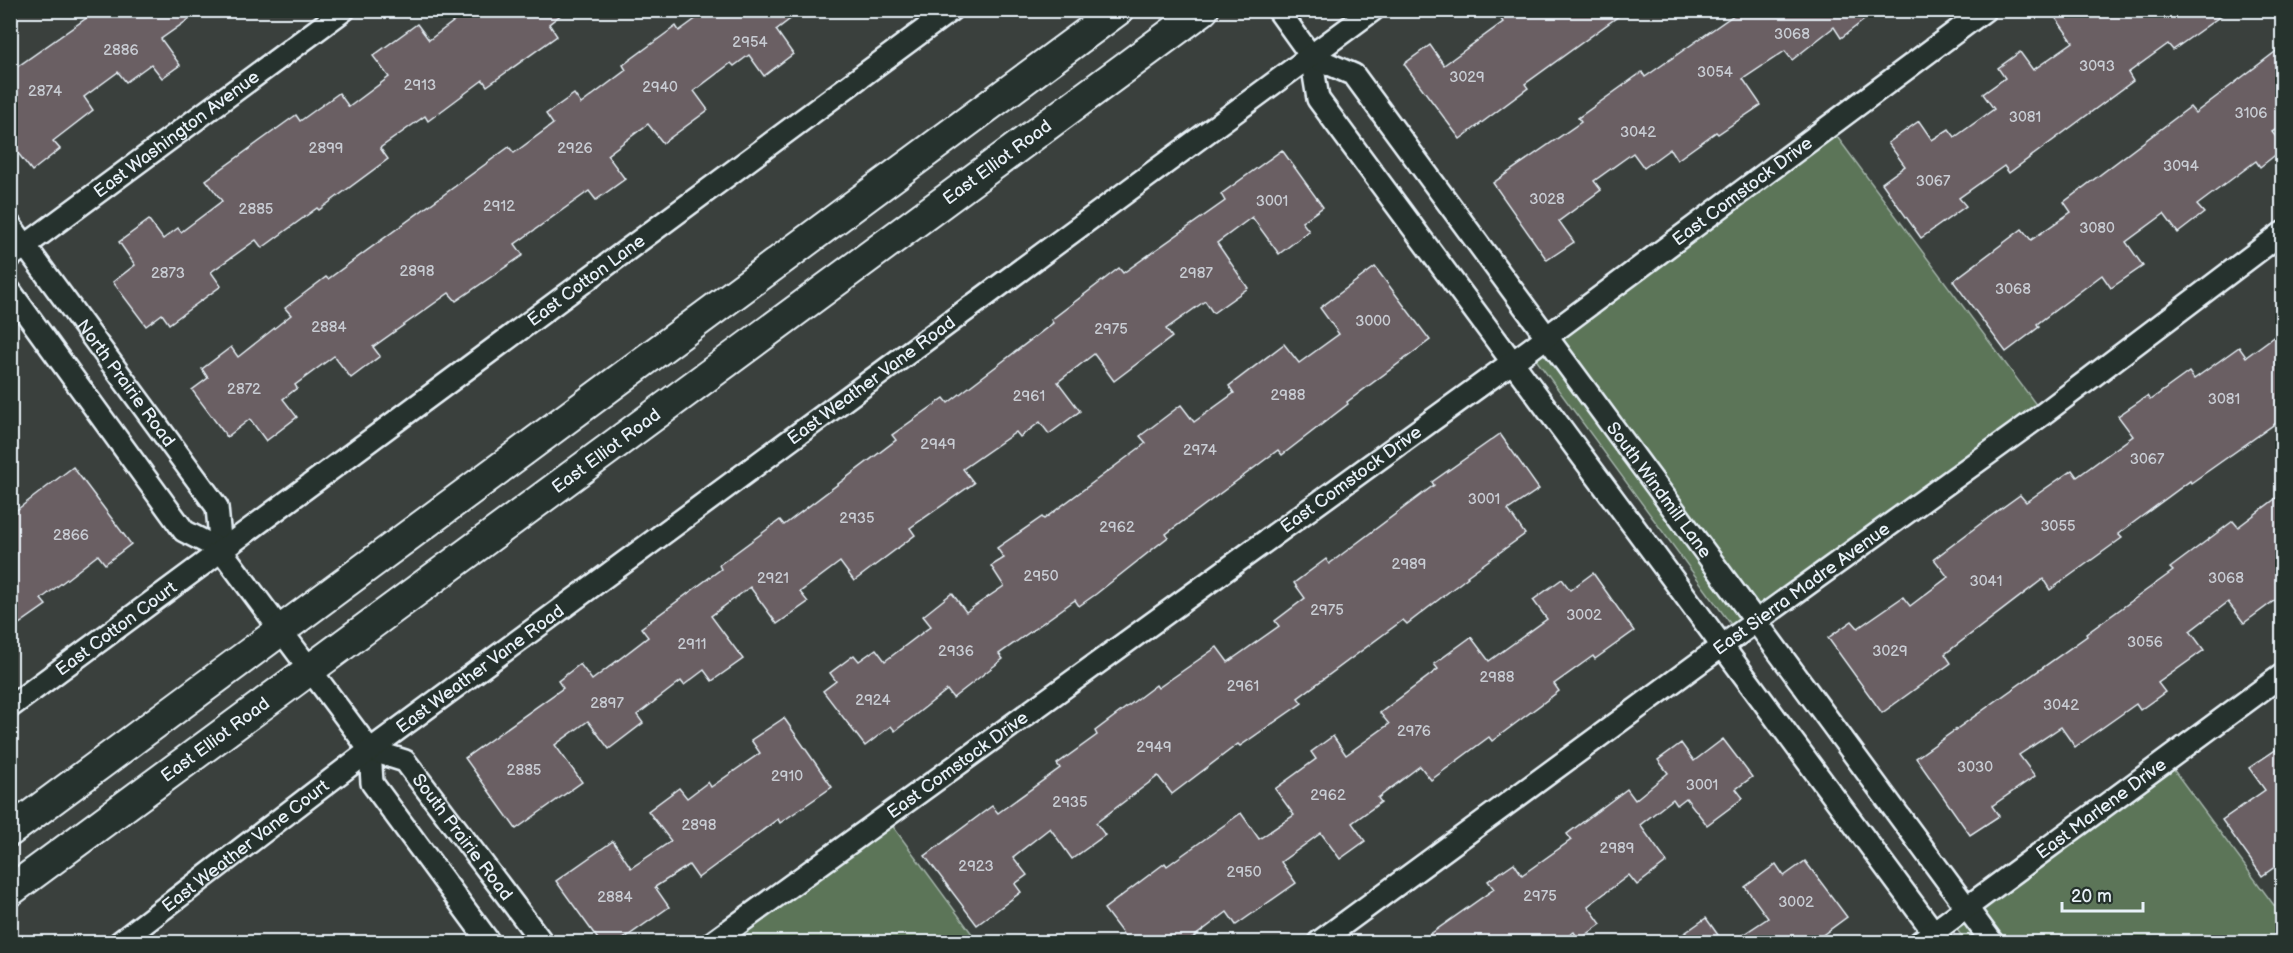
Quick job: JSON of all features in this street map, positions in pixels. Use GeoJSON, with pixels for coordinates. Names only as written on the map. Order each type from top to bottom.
{"type":"FeatureCollection","features":[{"type":"Feature","properties":{"kind":"main road","name":"East Elliot Road"},"geometry":{"type":"LineString","coordinates":[[10,891],[295,651],[1118,10]]}},
{"type":"Feature","properties":{"kind":"main road","name":"East Elliot Road"},"geometry":{"type":"LineString","coordinates":[[10,831],[295,651],[1203,10]]}},
{"type":"Feature","properties":{"kind":"street","name":"East Washington Avenue"},"geometry":{"type":"LineString","coordinates":[[18,251],[344,10]]}},
{"type":"Feature","properties":{"kind":"street","name":"East Cotton Lane"},"geometry":{"type":"LineString","coordinates":[[221,550],[951,10]]}},
{"type":"Feature","properties":{"kind":"street"},"geometry":{"type":"LineString","coordinates":[[1278,10],[1311,56],[1318,99],[1722,646],[1931,939]]}},
{"type":"Feature","properties":{"kind":"street","name":"East Weather Vane Road"},"geometry":{"type":"LineString","coordinates":[[370,750],[1373,10]]}},
{"type":"Feature","properties":{"kind":"street","name":"East Comstock Drive"},"geometry":{"type":"LineString","coordinates":[[713,942],[1512,362],[1985,10]]}},
{"type":"Feature","properties":{"kind":"street","name":"South Windmill Lane"},"geometry":{"type":"LineString","coordinates":[[1311,56],[1354,75],[1992,942]]}},
{"type":"Feature","properties":{"kind":"street","name":"North Prairie Road"},"geometry":{"type":"LineString","coordinates":[[10,225],[18,251],[217,507],[221,550]]}},
{"type":"Feature","properties":{"kind":"street","name":"East Sierra Madre Avenue"},"geometry":{"type":"LineString","coordinates":[[1319,942],[2043,414],[2283,233]]}},
{"type":"Feature","properties":{"kind":"street"},"geometry":{"type":"LineString","coordinates":[[10,291],[184,531],[221,550],[370,750],[372,783],[489,942]]}},
{"type":"Feature","properties":{"kind":"street","name":"East Cotton Court"},"geometry":{"type":"LineString","coordinates":[[10,707],[221,550]]}},
{"type":"Feature","properties":{"kind":"street","name":"East Marlene Drive"},"geometry":{"type":"LineString","coordinates":[[1931,939],[1967,908],[2283,675]]}},
{"type":"Feature","properties":{"kind":"street","name":"East Weather Vane Court"},"geometry":{"type":"LineString","coordinates":[[120,942],[370,750]]}},
{"type":"Feature","properties":{"kind":"street","name":"South Prairie Road"},"geometry":{"type":"LineString","coordinates":[[370,750],[405,761],[542,942]]}},
{"type":"Feature","properties":{"kind":"green space"},"geometry":{"type":"Polygon","coordinates":[[[1829,126],[2043,414],[1738,634],[1529,350],[1829,126]]]}},
{"type":"Feature","properties":{"kind":"green space"},"geometry":{"type":"Polygon","coordinates":[[[2167,761],[2282,916],[2282,942],[1966,942],[1950,920],[2167,761]]]}},
{"type":"Feature","properties":{"kind":"green space"},"geometry":{"type":"Polygon","coordinates":[[[886,817],[978,942],[713,942],[886,817]]]}},
{"type":"Feature","properties":{"kind":"building"},"geometry":{"type":"Polygon","coordinates":[[[98,10],[202,10],[161,39],[180,65],[162,78],[151,64],[126,82],[118,72],[84,97],[93,110],[53,141],[60,149],[32,171],[10,143],[10,72],[98,10]]]}},
{"type":"Feature","properties":{"kind":"building"},"geometry":{"type":"Polygon","coordinates":[[[469,10],[567,10],[549,24],[557,36],[487,86],[483,80],[428,121],[425,116],[380,148],[388,159],[319,210],[317,208],[262,248],[256,240],[211,272],[221,286],[169,324],[162,314],[146,326],[113,282],[135,265],[119,242],[149,220],[163,239],[178,228],[181,232],[222,201],[206,180],[296,115],[300,121],[339,93],[349,107],[389,77],[373,56],[417,24],[429,40],[469,10]]]}},
{"type":"Feature","properties":{"kind":"building"},"geometry":{"type":"Polygon","coordinates":[[[708,10],[802,10],[776,30],[793,54],[764,76],[749,55],[734,66],[731,63],[694,91],[708,110],[663,143],[648,124],[607,155],[625,179],[596,200],[589,191],[515,244],[523,255],[456,301],[449,293],[373,347],[380,356],[351,378],[334,356],[295,385],[297,388],[283,399],[297,417],[266,441],[250,419],[227,437],[192,390],[208,378],[202,369],[231,347],[238,357],[291,315],[285,308],[326,277],[328,279],[509,147],[514,153],[553,124],[546,114],[574,94],[581,104],[626,70],[623,65],[676,26],[679,31],[708,10]]]}},
{"type":"Feature","properties":{"kind":"building"},"geometry":{"type":"Polygon","coordinates":[[[1495,10],[1627,10],[1525,84],[1528,88],[1460,139],[1404,64],[1430,45],[1444,65],[1503,22],[1495,10]]]}},
{"type":"Feature","properties":{"kind":"building"},"geometry":{"type":"Polygon","coordinates":[[[1741,10],[1877,10],[1841,38],[1834,27],[1792,60],[1785,51],[1743,79],[1761,105],[1718,134],[1716,132],[1677,160],[1670,149],[1644,168],[1633,153],[1594,181],[1601,190],[1559,221],[1574,242],[1547,260],[1493,183],[1581,122],[1578,118],[1642,72],[1645,77],[1741,10]]]}},
{"type":"Feature","properties":{"kind":"building"},"geometry":{"type":"Polygon","coordinates":[[[2050,10],[2229,10],[2173,50],[2168,44],[2128,73],[2133,81],[2009,173],[2004,166],[1959,198],[1966,206],[1921,238],[1882,183],[1905,166],[1888,143],[1919,121],[1932,140],[1949,129],[1955,137],[1994,109],[1983,94],[2005,78],[1998,68],[2020,52],[2033,70],[2073,42],[2050,10]]]}},
{"type":"Feature","properties":{"kind":"building"},"geometry":{"type":"Polygon","coordinates":[[[2283,46],[2283,125],[2272,132],[2283,149],[2260,167],[2256,161],[2197,205],[2204,213],[2178,233],[2164,214],[2126,242],[2143,266],[2111,288],[2102,275],[2037,324],[2039,327],[2006,352],[1953,281],[2022,229],[2031,240],[2071,212],[2064,202],[2190,107],[2195,113],[2283,46]]]}},
{"type":"Feature","properties":{"kind":"building"},"geometry":{"type":"Polygon","coordinates":[[[1282,150],[1323,207],[1302,222],[1309,231],[1279,254],[1252,217],[1217,243],[1248,288],[1213,313],[1205,301],[1166,329],[1172,337],[1114,381],[1094,354],[1058,382],[1080,411],[1049,434],[1040,422],[1020,437],[1016,432],[963,469],[974,483],[910,528],[915,535],[854,581],[840,562],[800,592],[808,602],[777,624],[750,587],[711,616],[743,659],[712,681],[704,670],[684,685],[681,681],[637,715],[643,723],[609,749],[588,721],[555,745],[582,782],[516,829],[465,758],[563,688],[558,681],[580,664],[592,680],[648,637],[641,628],[721,569],[719,565],[780,520],[784,525],[896,440],[892,435],[944,398],[948,403],[1053,323],[1051,320],[1119,268],[1123,273],[1225,201],[1221,194],[1282,150]]]}},
{"type":"Feature","properties":{"kind":"building"},"geometry":{"type":"Polygon","coordinates":[[[1375,267],[1430,340],[1347,402],[1348,404],[1282,455],[1278,450],[1166,534],[1168,537],[1096,594],[1079,606],[1075,600],[999,654],[1003,659],[953,698],[947,690],[895,731],[891,726],[865,746],[823,691],[836,681],[830,673],[854,655],[859,661],[876,649],[885,661],[931,626],[923,616],[952,593],[966,612],[1004,586],[991,566],[1004,558],[997,548],[1042,517],[1044,519],[1146,443],[1140,436],[1181,405],[1194,422],[1234,393],[1229,386],[1284,344],[1299,363],[1339,334],[1320,308],[1375,267]]]}},
{"type":"Feature","properties":{"kind":"building"},"geometry":{"type":"Polygon","coordinates":[[[2283,330],[2283,418],[2191,483],[2190,481],[2118,534],[2122,538],[2050,590],[2043,579],[1945,654],[1951,663],[1882,713],[1828,638],[1852,621],[1858,628],[1903,597],[1910,606],[1948,577],[1934,559],[2020,495],[2026,502],[2072,470],[2077,477],[2133,436],[2118,416],[2147,396],[2150,400],[2189,372],[2194,379],[2239,347],[2246,357],[2283,330]]]}},
{"type":"Feature","properties":{"kind":"building"},"geometry":{"type":"Polygon","coordinates":[[[1500,434],[1539,489],[1508,510],[1525,534],[1407,624],[1403,620],[1298,698],[1302,703],[1240,746],[1238,744],[1172,794],[1158,776],[1096,823],[1105,835],[1072,859],[1050,828],[1013,857],[1027,875],[1015,884],[1021,892],[977,925],[925,856],[992,806],[998,813],[1060,768],[1057,764],[1097,735],[1095,731],[1156,685],[1158,688],[1217,647],[1228,662],[1279,626],[1275,621],[1305,598],[1294,583],[1326,559],[1329,564],[1434,485],[1432,482],[1500,434]]]}},
{"type":"Feature","properties":{"kind":"building"},"geometry":{"type":"Polygon","coordinates":[[[73,467],[131,544],[105,564],[98,555],[41,599],[46,605],[19,624],[10,613],[10,515],[73,467]]]}},
{"type":"Feature","properties":{"kind":"building"},"geometry":{"type":"Polygon","coordinates":[[[2283,493],[2283,594],[2244,623],[2228,602],[2190,631],[2204,650],[2158,683],[2165,692],[2140,710],[2136,704],[2075,747],[2061,727],[2019,755],[2035,776],[1992,806],[1999,816],[1970,835],[1916,758],[2087,636],[2086,634],[2173,571],[2170,568],[2233,521],[2238,527],[2283,493]]]}},
{"type":"Feature","properties":{"kind":"building"},"geometry":{"type":"Polygon","coordinates":[[[1593,573],[1634,631],[1595,659],[1593,656],[1554,684],[1559,691],[1492,741],[1489,737],[1431,780],[1420,766],[1378,798],[1381,802],[1352,823],[1365,841],[1340,859],[1321,833],[1281,862],[1296,883],[1236,925],[1227,912],[1187,942],[1129,942],[1104,909],[1165,863],[1167,866],[1241,813],[1259,839],[1294,815],[1275,789],[1316,759],[1311,752],[1333,736],[1346,755],[1389,724],[1380,713],[1438,669],[1434,664],[1471,637],[1489,661],[1547,619],[1533,600],[1562,579],[1570,590],[1593,573]]]}},
{"type":"Feature","properties":{"kind":"building"},"geometry":{"type":"Polygon","coordinates":[[[784,718],[832,787],[780,823],[778,819],[698,878],[689,865],[655,887],[669,907],[619,942],[600,942],[556,881],[613,841],[631,868],[671,841],[648,811],[679,788],[687,798],[708,782],[711,787],[760,753],[751,740],[784,718]]]}},
{"type":"Feature","properties":{"kind":"building"},"geometry":{"type":"Polygon","coordinates":[[[1723,739],[1752,777],[1736,789],[1743,798],[1707,825],[1686,798],[1677,805],[1673,799],[1640,825],[1667,862],[1637,885],[1629,875],[1588,906],[1601,924],[1579,940],[1574,932],[1559,942],[1419,942],[1494,889],[1488,881],[1514,863],[1522,875],[1571,840],[1567,834],[1627,789],[1635,800],[1668,773],[1658,760],[1681,743],[1694,761],[1723,739]]]}},
{"type":"Feature","properties":{"kind":"building"},"geometry":{"type":"Polygon","coordinates":[[[2283,745],[2283,861],[2262,876],[2222,820],[2265,790],[2249,768],[2283,745]]]}},
{"type":"Feature","properties":{"kind":"building"},"geometry":{"type":"Polygon","coordinates":[[[1805,861],[1847,917],[1813,942],[1732,942],[1768,918],[1745,887],[1776,864],[1784,876],[1805,861]]]}},
{"type":"Feature","properties":{"kind":"building"},"geometry":{"type":"Polygon","coordinates":[[[1706,918],[1723,942],[1672,942],[1706,918]]]}}]}
